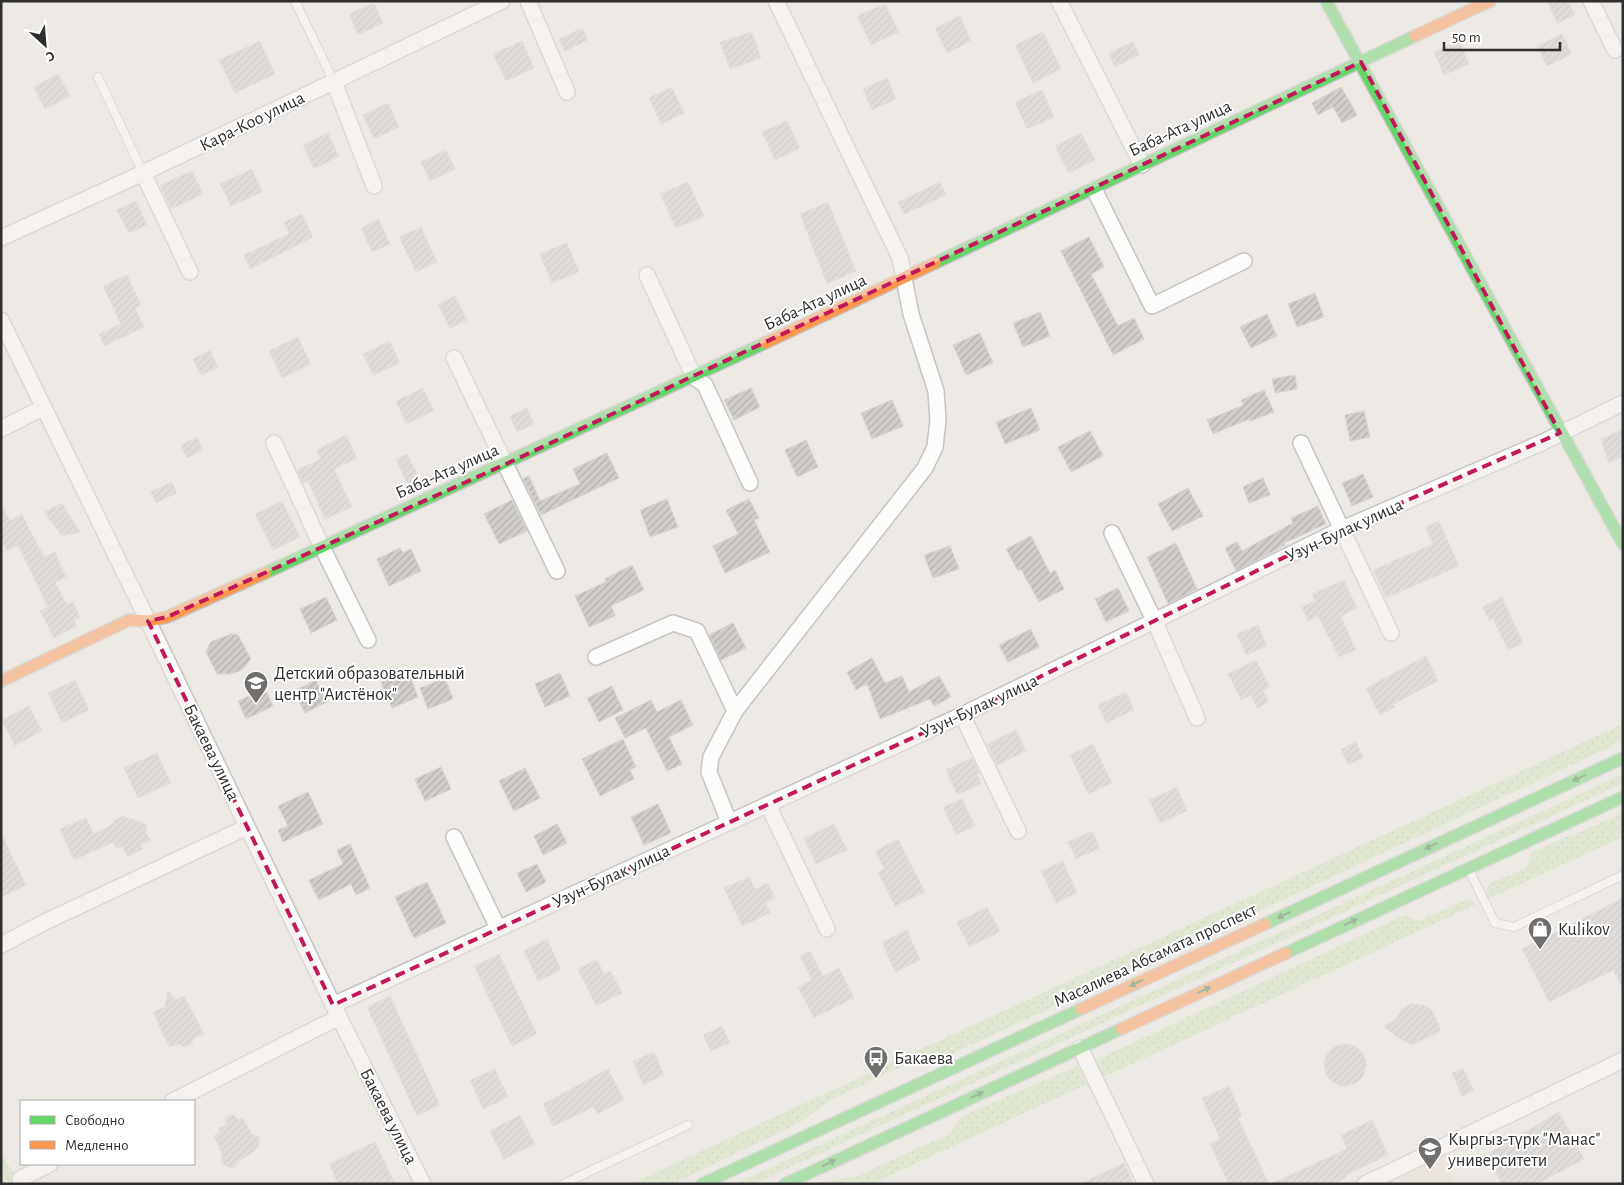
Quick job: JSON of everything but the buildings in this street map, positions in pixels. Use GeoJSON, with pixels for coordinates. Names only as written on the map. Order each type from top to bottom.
{"type":"FeatureCollection","features":[{"type":"Feature","properties":{"kind":"street","name":"Кара-Коо улица"},"geometry":{"type":"LineString","coordinates":[[1,238],[143,173],[502,1]]}},
{"type":"Feature","properties":{"kind":"street"},"geometry":{"type":"LineString","coordinates":[[528,1],[567,92]]}},
{"type":"Feature","properties":{"kind":"street"},"geometry":{"type":"LineString","coordinates":[[729,822],[709,772],[711,757],[735,711],[925,468],[935,447],[938,420],[936,391],[912,314],[906,278],[900,258],[776,1]]}},
{"type":"Feature","properties":{"kind":"street"},"geometry":{"type":"LineString","coordinates":[[1059,1],[1142,165]]}},
{"type":"Feature","properties":{"kind":"street"},"geometry":{"type":"LineString","coordinates":[[1326,1],[1361,62],[1560,433],[1623,544]]}},
{"type":"Feature","properties":{"kind":"street","name":"Баба-Ата улица"},"geometry":{"type":"LineString","coordinates":[[1,681],[129,620],[148,621],[167,617],[506,464],[906,278],[1490,1]]}},
{"type":"Feature","properties":{"kind":"street"},"geometry":{"type":"LineString","coordinates":[[1591,1],[1616,50]]}},
{"type":"Feature","properties":{"kind":"street"},"geometry":{"type":"LineString","coordinates":[[334,82],[374,186]]}},
{"type":"Feature","properties":{"kind":"street"},"geometry":{"type":"LineString","coordinates":[[143,173],[190,272]]}},
{"type":"Feature","properties":{"kind":"street"},"geometry":{"type":"LineString","coordinates":[[1094,189],[1152,306],[1244,261]]}},
{"type":"Feature","properties":{"kind":"street"},"geometry":{"type":"LineString","coordinates":[[647,275],[694,377],[705,385],[750,483]]}},
{"type":"Feature","properties":{"kind":"street","name":"Бакаева улица"},"geometry":{"type":"LineString","coordinates":[[1,320],[336,1011],[423,1184]]}},
{"type":"Feature","properties":{"kind":"street"},"geometry":{"type":"LineString","coordinates":[[454,358],[557,570]]}},
{"type":"Feature","properties":{"kind":"street","name":"Узун-Булак улица"},"geometry":{"type":"LineString","coordinates":[[175,1100],[336,1011],[498,928],[962,715],[1342,529],[1541,443],[1623,403]]}},
{"type":"Feature","properties":{"kind":"street"},"geometry":{"type":"LineString","coordinates":[[1,429],[44,407]]}},
{"type":"Feature","properties":{"kind":"street"},"geometry":{"type":"LineString","coordinates":[[274,443],[368,640]]}},
{"type":"Feature","properties":{"kind":"street"},"geometry":{"type":"LineString","coordinates":[[1301,443],[1391,633]]}},
{"type":"Feature","properties":{"kind":"street"},"geometry":{"type":"LineString","coordinates":[[1112,533],[1155,622],[1197,718]]}},
{"type":"Feature","properties":{"kind":"street"},"geometry":{"type":"LineString","coordinates":[[596,657],[673,623],[697,631],[735,711]]}},
{"type":"Feature","properties":{"kind":"street"},"geometry":{"type":"LineString","coordinates":[[962,715],[1018,831]]}},
{"type":"Feature","properties":{"kind":"street","name":"Масалиева Абсамата проспект"},"geometry":{"type":"LineString","coordinates":[[702,1184],[1623,758]]}},
{"type":"Feature","properties":{"kind":"street"},"geometry":{"type":"LineString","coordinates":[[785,1184],[1623,797]]}},
{"type":"Feature","properties":{"kind":"street"},"geometry":{"type":"LineString","coordinates":[[768,805],[827,929]]}},
{"type":"Feature","properties":{"kind":"street"},"geometry":{"type":"LineString","coordinates":[[1,945],[45,922],[248,827]]}},
{"type":"Feature","properties":{"kind":"street"},"geometry":{"type":"LineString","coordinates":[[454,837],[498,928]]}},
{"type":"Feature","properties":{"kind":"street"},"geometry":{"type":"LineString","coordinates":[[1080,1048],[1146,1184]]}},
{"type":"Feature","properties":{"kind":"street"},"geometry":{"type":"LineString","coordinates":[[1365,1184],[1623,1060]]}},
{"type":"Feature","properties":{"kind":"street"},"geometry":{"type":"LineString","coordinates":[[20,1179],[48,1165]]}},
{"type":"Feature","properties":{"kind":"lane"},"geometry":{"type":"LineString","coordinates":[[295,1],[334,82]]}},
{"type":"Feature","properties":{"kind":"lane"},"geometry":{"type":"LineString","coordinates":[[98,78],[143,173]]}},
{"type":"Feature","properties":{"kind":"lane"},"geometry":{"type":"LineString","coordinates":[[1468,868],[1495,923],[1514,927],[1623,874]]}},
{"type":"Feature","properties":{"kind":"lane"},"geometry":{"type":"LineString","coordinates":[[563,1184],[688,1125]]}},
{"type":"Feature","properties":{"kind":"highlighted area"},"geometry":{"type":"Polygon","coordinates":[[[1361,62],[1560,433],[1342,529],[962,715],[333,1005],[148,621],[167,617],[506,464],[1361,62]]]}},
{"type":"Feature","properties":{"kind":"shaded area","name":"Кыргыз-түрк \"Манас\" университети"},"geometry":{"type":"Polygon","coordinates":[[[1441,1157],[1455,1184],[1384,1184],[1441,1157]]]}},
{"type":"Feature","properties":{"kind":"green space"},"geometry":{"type":"Polygon","coordinates":[[[1623,724],[1623,741],[937,1061],[913,1061],[829,1101],[799,1123],[673,1184],[630,1184],[1623,724]]]}},
{"type":"Feature","properties":{"kind":"green space"},"geometry":{"type":"Polygon","coordinates":[[[1623,774],[1623,783],[754,1184],[735,1184],[1623,774]]]}},
{"type":"Feature","properties":{"kind":"green space"},"geometry":{"type":"Polygon","coordinates":[[[1623,813],[1623,837],[1484,901],[1489,884],[1527,867],[1532,852],[1623,813]]]}},
{"type":"Feature","properties":{"kind":"green space"},"geometry":{"type":"Polygon","coordinates":[[[1468,899],[1477,904],[1095,1081],[1087,1064],[1405,915],[1419,921],[1468,899]]]}},
{"type":"Feature","properties":{"kind":"green space"},"geometry":{"type":"Polygon","coordinates":[[[1078,1066],[1087,1084],[872,1184],[817,1184],[857,1176],[949,1134],[962,1116],[1078,1066]]]}},
{"type":"Feature","properties":{"kind":"green space"},"geometry":{"type":"Polygon","coordinates":[[[1,1152],[19,1184],[1,1184],[1,1152]]]}},
{"type":"Feature","properties":{"kind":"traffic: fast"},"geometry":{"type":"LineString","coordinates":[[1326,1],[1623,544]]}},
{"type":"Feature","properties":{"kind":"traffic: fast"},"geometry":{"type":"LineString","coordinates":[[935,263],[1415,36]]}},
{"type":"Feature","properties":{"kind":"traffic: fast"},"geometry":{"type":"LineString","coordinates":[[265,573],[765,343]]}},
{"type":"Feature","properties":{"kind":"traffic: fast"},"geometry":{"type":"LineString","coordinates":[[1265,924],[1623,758]]}},
{"type":"Feature","properties":{"kind":"traffic: fast"},"geometry":{"type":"LineString","coordinates":[[1286,953],[1623,797]]}},
{"type":"Feature","properties":{"kind":"traffic: fast"},"geometry":{"type":"LineString","coordinates":[[702,1184],[1081,1009]]}},
{"type":"Feature","properties":{"kind":"traffic: fast"},"geometry":{"type":"LineString","coordinates":[[785,1184],[1121,1029]]}},
{"type":"Feature","properties":{"kind":"traffic: slow"},"geometry":{"type":"LineString","coordinates":[[1415,36],[1490,1]]}},
{"type":"Feature","properties":{"kind":"traffic: slow"},"geometry":{"type":"LineString","coordinates":[[765,343],[935,263]]}},
{"type":"Feature","properties":{"kind":"traffic: slow"},"geometry":{"type":"LineString","coordinates":[[1,681],[129,620],[148,621],[167,617],[265,573]]}},
{"type":"Feature","properties":{"kind":"traffic: slow"},"geometry":{"type":"LineString","coordinates":[[1081,1009],[1265,924]]}},
{"type":"Feature","properties":{"kind":"traffic: slow"},"geometry":{"type":"LineString","coordinates":[[1121,1029],[1286,953]]}},
{"type":"Feature","properties":{"kind":"place","name":"Детский образовательный центр \"Аистёнок\""},"geometry":{"type":"Point","coordinates":[256,704]}},
{"type":"Feature","properties":{"kind":"place","name":"Kulikov"},"geometry":{"type":"Point","coordinates":[1540,950]}},
{"type":"Feature","properties":{"kind":"place","name":"Бакаева"},"geometry":{"type":"Point","coordinates":[876,1079]}},
{"type":"Feature","properties":{"kind":"place","name":"Кыргыз-түрк \"Манас\" университети"},"geometry":{"type":"Point","coordinates":[1430,1170]}}]}
